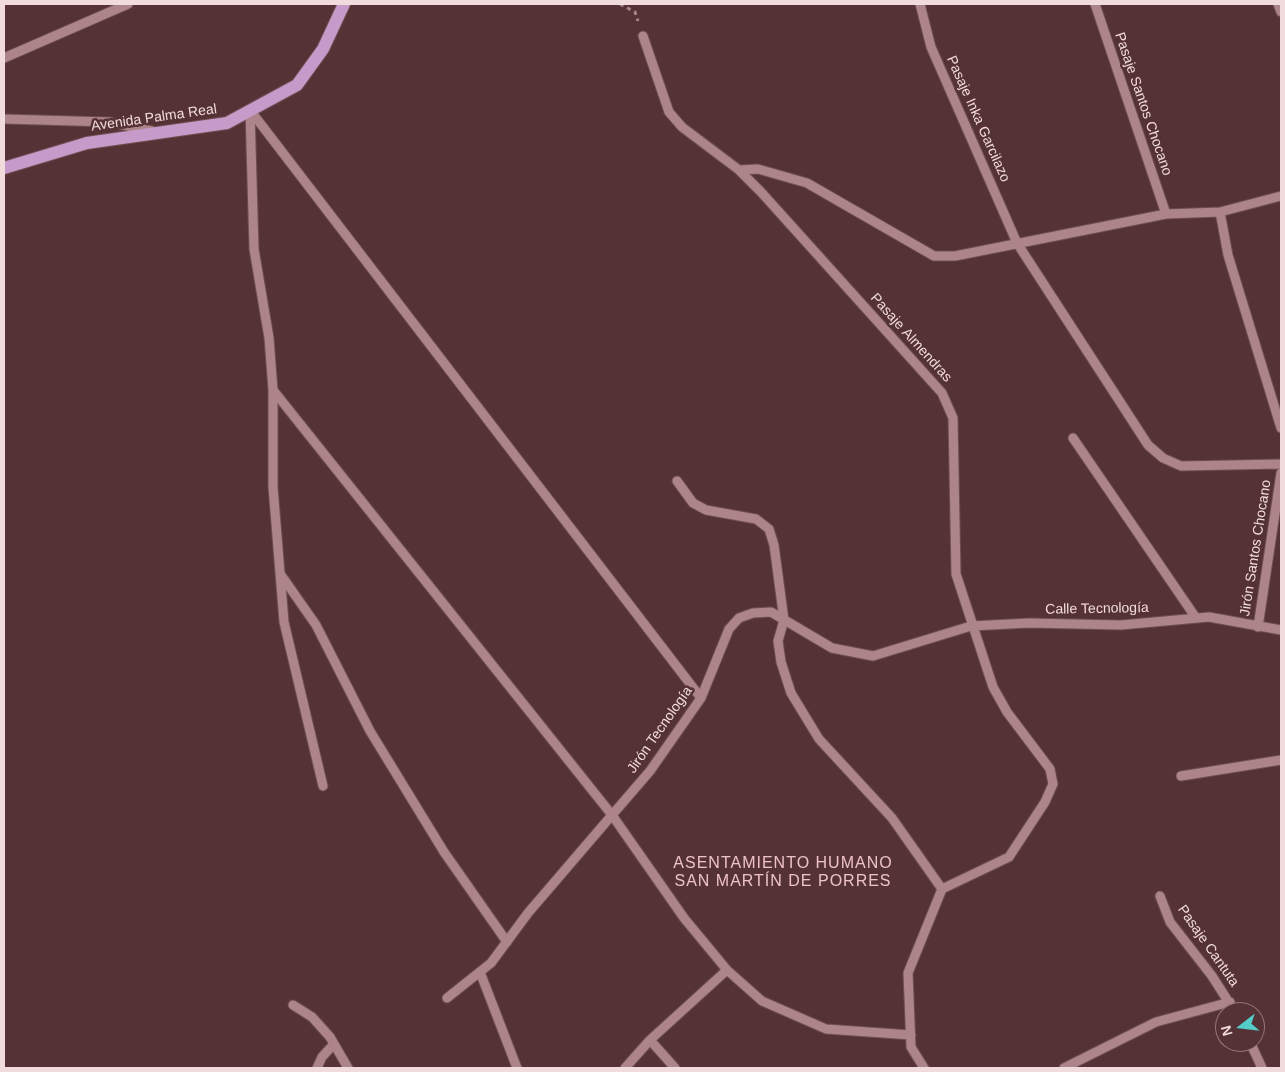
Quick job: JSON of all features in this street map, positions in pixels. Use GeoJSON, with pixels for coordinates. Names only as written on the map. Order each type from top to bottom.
{"type":"FeatureCollection","features":[{"type":"Feature","properties":{"kind":"main road","name":"Avenida Palma Real"},"geometry":{"type":"LineString","coordinates":[[4,168],[86,143],[227,123],[297,85],[323,49],[344,4]]}},
{"type":"Feature","properties":{"kind":"street"},"geometry":{"type":"LineString","coordinates":[[4,58],[128,4]]}},
{"type":"Feature","properties":{"kind":"street","name":"Pasaje Inka Garcilazo"},"geometry":{"type":"LineString","coordinates":[[920,4],[931,48],[1017,243],[1148,445],[1164,458],[1180,466],[1281,464]]}},
{"type":"Feature","properties":{"kind":"street","name":"Pasaje Santos Chocano"},"geometry":{"type":"LineString","coordinates":[[1095,4],[1166,214]]}},
{"type":"Feature","properties":{"kind":"street"},"geometry":{"type":"LineString","coordinates":[[1278,4],[1281,12]]}},
{"type":"Feature","properties":{"kind":"street","name":"Pasaje Almendras"},"geometry":{"type":"LineString","coordinates":[[643,36],[669,112],[682,127],[739,170],[762,192],[942,393],[953,418],[956,574],[971,626]]}},
{"type":"Feature","properties":{"kind":"street"},"geometry":{"type":"LineString","coordinates":[[250,110],[254,249],[269,338],[273,390],[273,487],[284,622],[323,786]]}},
{"type":"Feature","properties":{"kind":"street"},"geometry":{"type":"LineString","coordinates":[[250,110],[701,698]]}},
{"type":"Feature","properties":{"kind":"street"},"geometry":{"type":"LineString","coordinates":[[4,119],[109,122],[163,133]]}},
{"type":"Feature","properties":{"kind":"street"},"geometry":{"type":"LineString","coordinates":[[739,170],[758,169],[807,183],[934,256],[955,256],[1166,214],[1220,212],[1281,196]]}},
{"type":"Feature","properties":{"kind":"street"},"geometry":{"type":"LineString","coordinates":[[1220,212],[1228,255],[1281,428]]}},
{"type":"Feature","properties":{"kind":"street"},"geometry":{"type":"LineString","coordinates":[[273,390],[612,815],[684,918],[727,970],[762,1002],[826,1029],[911,1035]]}},
{"type":"Feature","properties":{"kind":"street"},"geometry":{"type":"LineString","coordinates":[[1073,438],[1196,618]]}},
{"type":"Feature","properties":{"kind":"street","name":"Jirón Santos Chocano"},"geometry":{"type":"LineString","coordinates":[[1258,627],[1281,473]]}},
{"type":"Feature","properties":{"kind":"street"},"geometry":{"type":"LineString","coordinates":[[678,480],[693,503],[706,510],[756,518],[769,529],[774,545],[784,620],[778,641],[781,662],[791,693],[819,739],[892,818],[942,889]]}},
{"type":"Feature","properties":{"kind":"street"},"geometry":{"type":"LineString","coordinates":[[280,574],[316,625],[370,732],[444,852],[507,942]]}},
{"type":"Feature","properties":{"kind":"street","name":"Jirón Tecnología"},"geometry":{"type":"LineString","coordinates":[[447,998],[491,963],[528,913],[650,771],[701,698],[729,629],[739,618],[753,613],[771,612],[832,648],[872,656],[971,626]]}},
{"type":"Feature","properties":{"kind":"street","name":"Calle Tecnología"},"geometry":{"type":"LineString","coordinates":[[971,626],[1029,623],[1121,625],[1209,617],[1281,630]]}},
{"type":"Feature","properties":{"kind":"street"},"geometry":{"type":"LineString","coordinates":[[924,1068],[911,1047],[908,973],[942,889],[1009,857],[1045,802],[1053,784],[1050,769],[1007,712],[993,687],[971,626]]}},
{"type":"Feature","properties":{"kind":"street"},"geometry":{"type":"LineString","coordinates":[[1181,776],[1281,760]]}},
{"type":"Feature","properties":{"kind":"street","name":"Pasaje Cantuta"},"geometry":{"type":"LineString","coordinates":[[1160,896],[1170,922],[1230,1002]]}},
{"type":"Feature","properties":{"kind":"street"},"geometry":{"type":"LineString","coordinates":[[626,1068],[650,1040],[727,970]]}},
{"type":"Feature","properties":{"kind":"street"},"geometry":{"type":"LineString","coordinates":[[480,972],[517,1068]]}},
{"type":"Feature","properties":{"kind":"street"},"geometry":{"type":"LineString","coordinates":[[293,1006],[312,1017],[334,1044],[348,1068]]}},
{"type":"Feature","properties":{"kind":"street"},"geometry":{"type":"LineString","coordinates":[[1064,1068],[1156,1022],[1215,1006]]}},
{"type":"Feature","properties":{"kind":"street"},"geometry":{"type":"LineString","coordinates":[[650,1040],[675,1068]]}},
{"type":"Feature","properties":{"kind":"street"},"geometry":{"type":"LineString","coordinates":[[317,1068],[322,1057],[334,1044]]}},
{"type":"Feature","properties":{"kind":"street"},"geometry":{"type":"LineString","coordinates":[[1255,1052],[1262,1068]]}},
{"type":"Feature","properties":{"kind":"path"},"geometry":{"type":"LineString","coordinates":[[620,4],[635,12],[643,36]]}},
{"type":"Feature","properties":{"kind":"district","name":"ASENTAMIENTO HUMANO SAN MARTÍN DE PORRES"},"geometry":{"type":"Point","coordinates":[783,873]}}]}
